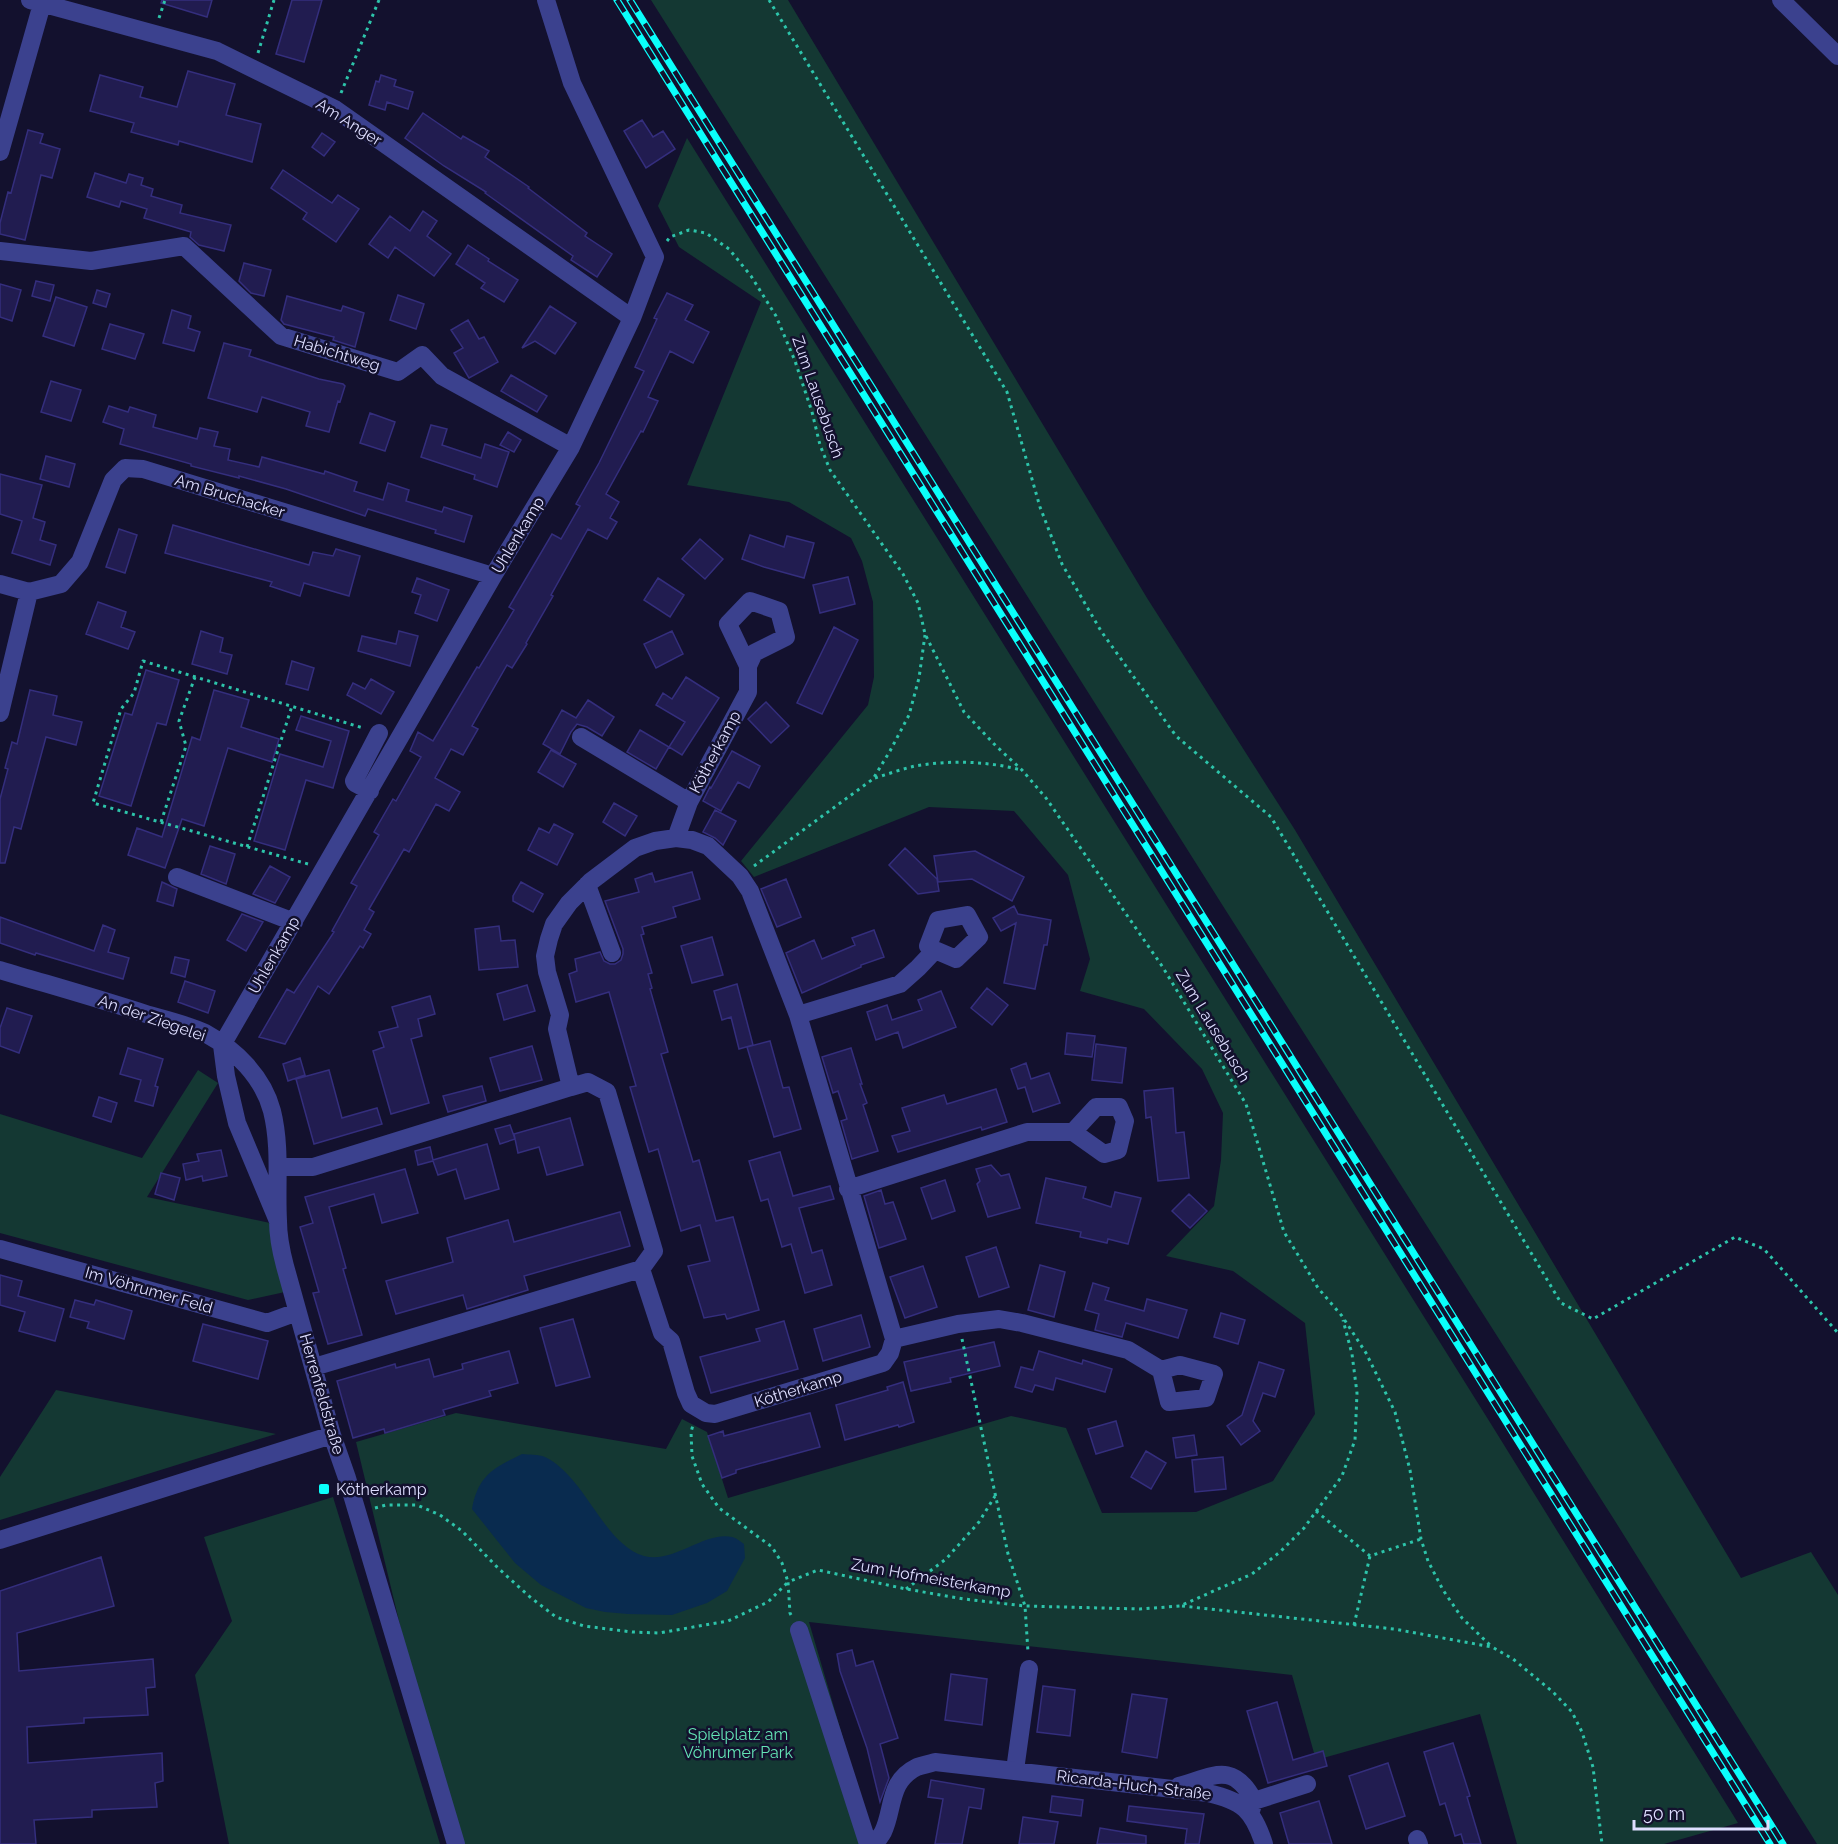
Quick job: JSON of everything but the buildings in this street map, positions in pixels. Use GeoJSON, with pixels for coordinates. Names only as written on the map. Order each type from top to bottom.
{"type":"FeatureCollection","features":[{"type":"Feature","properties":{"kind":"street"},"geometry":{"type":"LineString","coordinates":[[546,0],[572,83],[655,257]]}},
{"type":"Feature","properties":{"kind":"street"},"geometry":{"type":"LineString","coordinates":[[1781,0],[1838,56]]}},
{"type":"Feature","properties":{"kind":"street","name":"Am Anger"},"geometry":{"type":"LineString","coordinates":[[36,2],[217,51],[335,109],[632,318]]}},
{"type":"Feature","properties":{"kind":"street"},"geometry":{"type":"LineString","coordinates":[[0,152],[36,2]]}},
{"type":"Feature","properties":{"kind":"street","name":"Habichtweg"},"geometry":{"type":"LineString","coordinates":[[0,251],[91,261],[184,246],[281,336],[398,372],[422,355],[442,376],[571,447]]}},
{"type":"Feature","properties":{"kind":"street","name":"Uhlenkamp"},"geometry":{"type":"LineString","coordinates":[[222,1045],[493,576],[571,447],[632,318],[655,257]]}},
{"type":"Feature","properties":{"kind":"street","name":"Am Bruchacker"},"geometry":{"type":"LineString","coordinates":[[29,592],[61,584],[80,562],[113,480],[125,468],[143,469],[493,576]]}},
{"type":"Feature","properties":{"kind":"street"},"geometry":{"type":"LineString","coordinates":[[0,584],[29,592],[0,713]]}},
{"type":"Feature","properties":{"kind":"street","name":"Kötherkamp"},"geometry":{"type":"LineString","coordinates":[[676,838],[689,802],[748,692],[748,666]]}},
{"type":"Feature","properties":{"kind":"street"},"geometry":{"type":"LineString","coordinates":[[370,791],[354,781],[379,733]]}},
{"type":"Feature","properties":{"kind":"street"},"geometry":{"type":"LineString","coordinates":[[581,737],[689,802]]}},
{"type":"Feature","properties":{"kind":"street"},"geometry":{"type":"LineString","coordinates":[[571,1087],[557,1029],[560,1015],[547,972],[546,956],[554,924],[569,903],[587,885],[635,848],[676,838],[692,840],[708,846],[740,876],[754,902],[798,1015],[894,1339],[958,1324],[999,1319],[1128,1350],[1161,1370]]}},
{"type":"Feature","properties":{"kind":"street"},"geometry":{"type":"LineString","coordinates":[[177,876],[294,922]]}},
{"type":"Feature","properties":{"kind":"street"},"geometry":{"type":"LineString","coordinates":[[587,885],[612,953]]}},
{"type":"Feature","properties":{"kind":"street"},"geometry":{"type":"LineString","coordinates":[[798,1015],[900,984],[935,950]]}},
{"type":"Feature","properties":{"kind":"street","name":"An der Ziegelei"},"geometry":{"type":"LineString","coordinates":[[0,970],[205,1033],[239,1057],[253,1073],[272,1111]]}},
{"type":"Feature","properties":{"kind":"street"},"geometry":{"type":"LineString","coordinates":[[222,1045],[226,1076],[237,1124],[278,1221]]}},
{"type":"Feature","properties":{"kind":"street"},"geometry":{"type":"LineString","coordinates":[[278,1167],[313,1167],[588,1082],[607,1092],[654,1251],[641,1269],[314,1367]]}},
{"type":"Feature","properties":{"kind":"street","name":"Herrenfeldstraße"},"geometry":{"type":"LineString","coordinates":[[272,1111],[278,1146],[280,1246],[332,1435],[358,1512],[456,1844]]}},
{"type":"Feature","properties":{"kind":"street"},"geometry":{"type":"LineString","coordinates":[[848,1189],[1027,1132],[1073,1132]]}},
{"type":"Feature","properties":{"kind":"street","name":"Im Vöhrumer Feld"},"geometry":{"type":"LineString","coordinates":[[0,1248],[267,1323],[297,1312]]}},
{"type":"Feature","properties":{"kind":"street"},"geometry":{"type":"LineString","coordinates":[[641,1269],[662,1333],[671,1341],[686,1393],[691,1404],[699,1409]]}},
{"type":"Feature","properties":{"kind":"street","name":"Kötherkamp"},"geometry":{"type":"LineString","coordinates":[[699,1409],[715,1414],[882,1363],[890,1353],[894,1339]]}},
{"type":"Feature","properties":{"kind":"street"},"geometry":{"type":"LineString","coordinates":[[0,1540],[332,1435]]}},
{"type":"Feature","properties":{"kind":"street"},"geometry":{"type":"LineString","coordinates":[[799,1630],[868,1844]]}},
{"type":"Feature","properties":{"kind":"street"},"geometry":{"type":"LineString","coordinates":[[1015,1770],[1029,1669]]}},
{"type":"Feature","properties":{"kind":"street","name":"Ricarda-Huch-Straße"},"geometry":{"type":"LineString","coordinates":[[875,1844],[883,1831],[897,1785],[906,1774],[935,1762],[1208,1793],[1229,1798],[1246,1809],[1252,1808],[1264,1844]]}},
{"type":"Feature","properties":{"kind":"street"},"geometry":{"type":"LineString","coordinates":[[1252,1808],[1307,1784]]}},
{"type":"Feature","properties":{"kind":"path"},"geometry":{"type":"LineString","coordinates":[[253,69],[274,0]]}},
{"type":"Feature","properties":{"kind":"path"},"geometry":{"type":"LineString","coordinates":[[335,109],[379,0]]}},
{"type":"Feature","properties":{"kind":"path"},"geometry":{"type":"LineString","coordinates":[[770,0],[1007,392],[1040,507],[1062,564],[1101,631],[1176,736],[1271,817],[1561,1304],[1593,1318],[1735,1237],[1764,1250],[1838,1333]]}},
{"type":"Feature","properties":{"kind":"path","name":"Zum Lausebusch"},"geometry":{"type":"LineString","coordinates":[[655,257],[670,237],[689,230],[706,233],[729,249],[751,276],[776,316],[795,361],[820,445],[831,470],[903,574],[918,603],[925,633],[964,712],[1022,770],[1046,798],[1162,966],[1246,1104],[1284,1232],[1318,1288],[1342,1316]]}},
{"type":"Feature","properties":{"kind":"path","name":"Zum Lausebusch"},"geometry":{"type":"LineString","coordinates":[[873,778],[909,716],[919,678],[925,633]]}},
{"type":"Feature","properties":{"kind":"path"},"geometry":{"type":"LineString","coordinates":[[324,869],[93,803],[121,709],[134,693],[143,661],[379,733]]}},
{"type":"Feature","properties":{"kind":"path"},"geometry":{"type":"LineString","coordinates":[[161,822],[186,746],[179,721],[195,677]]}},
{"type":"Feature","properties":{"kind":"path"},"geometry":{"type":"LineString","coordinates":[[247,847],[292,706]]}},
{"type":"Feature","properties":{"kind":"path","name":"Zum Lausebusch"},"geometry":{"type":"LineString","coordinates":[[740,876],[873,778],[915,766],[962,762],[997,764],[1022,770]]}},
{"type":"Feature","properties":{"kind":"path","name":"Zum Hofmeisterkamp"},"geometry":{"type":"LineString","coordinates":[[1180,1606],[1252,1574],[1280,1552],[1304,1528],[1342,1476],[1355,1440],[1357,1393],[1352,1354],[1342,1316]]}},
{"type":"Feature","properties":{"kind":"path","name":"Zum Hofmeisterkamp"},"geometry":{"type":"LineString","coordinates":[[1342,1316],[1366,1353],[1395,1412],[1410,1470],[1421,1539],[1428,1561],[1443,1590],[1462,1618],[1492,1647],[1513,1659],[1553,1692],[1572,1712],[1582,1732],[1593,1767],[1602,1844]]}},
{"type":"Feature","properties":{"kind":"path"},"geometry":{"type":"LineString","coordinates":[[958,1324],[1008,1554],[1025,1606],[1029,1669]]}},
{"type":"Feature","properties":{"kind":"path"},"geometry":{"type":"LineString","coordinates":[[699,1409],[691,1432],[692,1456],[702,1484],[718,1508],[772,1547],[782,1563],[788,1582],[789,1613],[799,1630]]}},
{"type":"Feature","properties":{"kind":"path"},"geometry":{"type":"LineString","coordinates":[[906,1589],[946,1559],[979,1522],[995,1496]]}},
{"type":"Feature","properties":{"kind":"path"},"geometry":{"type":"LineString","coordinates":[[358,1512],[386,1505],[417,1505],[440,1515],[462,1531],[530,1597],[556,1617],[584,1626],[659,1633],[728,1621],[768,1602],[788,1582]]}},
{"type":"Feature","properties":{"kind":"path"},"geometry":{"type":"LineString","coordinates":[[1316,1511],[1370,1556]]}},
{"type":"Feature","properties":{"kind":"path"},"geometry":{"type":"LineString","coordinates":[[1370,1556],[1421,1539]]}},
{"type":"Feature","properties":{"kind":"path"},"geometry":{"type":"LineString","coordinates":[[1354,1625],[1370,1556]]}},
{"type":"Feature","properties":{"kind":"path","name":"Zum Hofmeisterkamp"},"geometry":{"type":"LineString","coordinates":[[788,1582],[818,1570],[906,1589],[1025,1606],[1140,1610],[1180,1606],[1394,1629],[1492,1647]]}},
{"type":"Feature","properties":{"kind":"green space"},"geometry":{"type":"Polygon","coordinates":[[[651,0],[788,0],[1147,598],[1295,830],[1741,1578],[1811,1552],[1838,1595],[1838,1844],[1817,1844],[1615,1521],[1223,906],[651,0]]]}},
{"type":"Feature","properties":{"kind":"green space","name":"Spielplatz am Vöhrumer Park"},"geometry":{"type":"Polygon","coordinates":[[[687,138],[1738,1823],[1664,1844],[1517,1844],[1480,1714],[1316,1760],[1292,1675],[809,1622],[874,1844],[456,1844],[431,1754],[356,1442],[456,1413],[666,1449],[682,1419],[707,1432],[728,1498],[1011,1416],[1066,1428],[1102,1513],[1196,1512],[1273,1481],[1315,1414],[1305,1323],[1233,1271],[1166,1256],[1214,1206],[1221,1160],[1223,1113],[1202,1069],[1144,1009],[1080,991],[1090,959],[1068,875],[1014,811],[929,807],[754,877],[741,861],[868,705],[874,677],[873,602],[862,561],[851,538],[789,502],[687,485],[761,302],[679,247],[658,206],[687,138]]]}},
{"type":"Feature","properties":{"kind":"green space"},"geometry":{"type":"Polygon","coordinates":[[[198,1070],[218,1083],[147,1197],[270,1223],[285,1292],[248,1300],[0,1233],[0,1114],[142,1158],[198,1070]]]}},
{"type":"Feature","properties":{"kind":"green space"},"geometry":{"type":"Polygon","coordinates":[[[56,1390],[276,1434],[0,1520],[0,1477],[56,1390]]]}},
{"type":"Feature","properties":{"kind":"green space"},"geometry":{"type":"Polygon","coordinates":[[[333,1497],[440,1844],[229,1844],[195,1675],[232,1621],[204,1537],[333,1497]]]}},
{"type":"Feature","properties":{"kind":"water"},"geometry":{"type":"Polygon","coordinates":[[[522,1454],[545,1457],[559,1467],[572,1479],[617,1538],[630,1549],[644,1556],[666,1556],[721,1536],[739,1540],[744,1544],[745,1558],[727,1591],[707,1603],[672,1615],[628,1614],[586,1608],[541,1585],[515,1563],[472,1509],[478,1488],[483,1480],[495,1469],[522,1454]]]}},
{"type":"Feature","properties":{"kind":"railway"},"geometry":{"type":"LineString","coordinates":[[617,0],[1770,1844]]}},
{"type":"Feature","properties":{"kind":"railway"},"geometry":{"type":"LineString","coordinates":[[630,0],[1783,1844]]}},
{"type":"Feature","properties":{"kind":"place","name":"Kötherkamp"},"geometry":{"type":"Point","coordinates":[324,1489]}}]}
